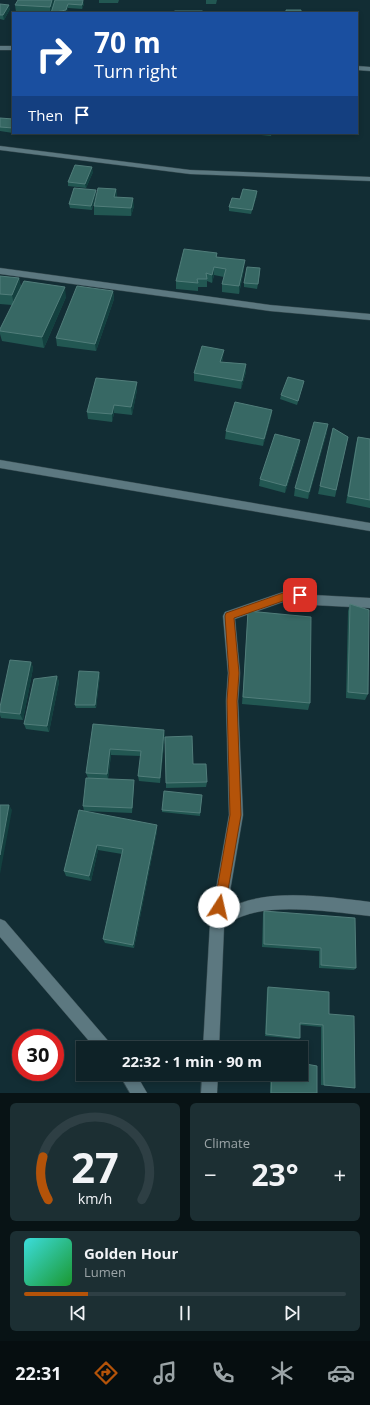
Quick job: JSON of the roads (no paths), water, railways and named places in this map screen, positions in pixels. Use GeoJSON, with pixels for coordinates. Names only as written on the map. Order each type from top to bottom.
{"type":"FeatureCollection","features":[{"type":"Feature","properties":{"kind":"street"},"geometry":{"type":"LineString","coordinates":[[0,48],[12,48]]}},
{"type":"Feature","properties":{"kind":"street"},"geometry":{"type":"LineString","coordinates":[[358,68],[370,69]]}},
{"type":"Feature","properties":{"kind":"street"},"geometry":{"type":"LineString","coordinates":[[0,148],[190,172],[370,178]]}},
{"type":"Feature","properties":{"kind":"street"},"geometry":{"type":"LineString","coordinates":[[0,271],[270,308],[370,317]]}},
{"type":"Feature","properties":{"kind":"street"},"geometry":{"type":"LineString","coordinates":[[0,464],[92,481],[370,527]]}},
{"type":"Feature","properties":{"kind":"street"},"geometry":{"type":"LineString","coordinates":[[211,1041],[217,923],[236,815],[232,701],[234,673],[229,616],[286,596],[300,595],[313,600],[370,603]]}},
{"type":"Feature","properties":{"kind":"street"},"geometry":{"type":"LineString","coordinates":[[217,923],[242,908],[263,904],[335,905],[370,909]]}},
{"type":"Feature","properties":{"kind":"street"},"geometry":{"type":"LineString","coordinates":[[0,926],[99,1041]]}},
{"type":"Feature","properties":{"kind":"street"},"geometry":{"type":"LineString","coordinates":[[131,1081],[139,1093]]}},
{"type":"Feature","properties":{"kind":"street"},"geometry":{"type":"LineString","coordinates":[[209,1093],[210,1081]]}}]}
